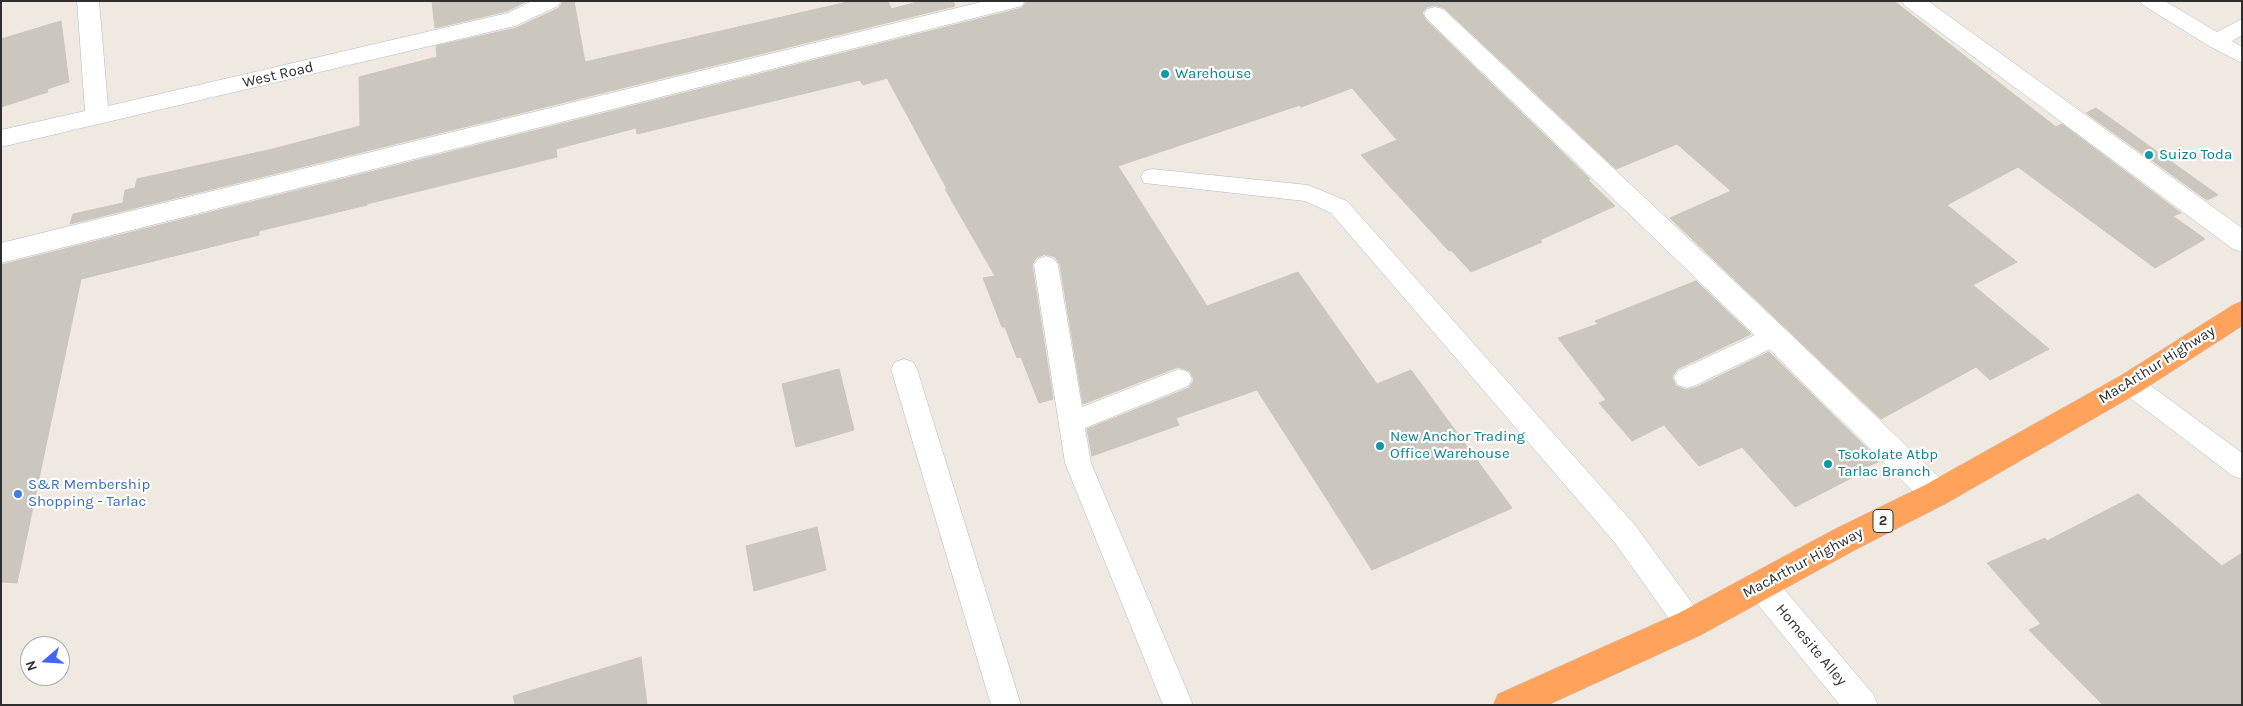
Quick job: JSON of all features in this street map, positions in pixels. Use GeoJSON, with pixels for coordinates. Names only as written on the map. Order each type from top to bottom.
{"type":"FeatureCollection","features":[{"type":"Feature","properties":{"kind":"highway","name":"MacArthur Highway"},"geometry":{"type":"LineString","coordinates":[[1510,705],[1690,624],[1844,540],[1936,494],[2130,384],[2242,312]]}},
{"type":"Feature","properties":{"kind":"street"},"geometry":{"type":"LineString","coordinates":[[88,1],[97,118]]}},
{"type":"Feature","properties":{"kind":"street","name":"West Road"},"geometry":{"type":"LineString","coordinates":[[1,139],[515,19],[550,1]]}},
{"type":"Feature","properties":{"kind":"street"},"geometry":{"type":"LineString","coordinates":[[1,253],[1014,1]]}},
{"type":"Feature","properties":{"kind":"street"},"geometry":{"type":"LineString","coordinates":[[1913,1],[2242,242]]}},
{"type":"Feature","properties":{"kind":"street"},"geometry":{"type":"LineString","coordinates":[[1435,14],[1774,336],[1936,494]]}},
{"type":"Feature","properties":{"kind":"street","name":"Homesite Alley"},"geometry":{"type":"LineString","coordinates":[[1761,585],[1861,705]]}},
{"type":"Feature","properties":{"kind":"lane"},"geometry":{"type":"LineString","coordinates":[[2150,1],[2242,56]]}},
{"type":"Feature","properties":{"kind":"lane"},"geometry":{"type":"LineString","coordinates":[[2216,41],[2242,26]]}},
{"type":"Feature","properties":{"kind":"lane"},"geometry":{"type":"LineString","coordinates":[[1152,177],[1308,193],[1339,207],[1625,534],[1690,624]]}},
{"type":"Feature","properties":{"kind":"lane"},"geometry":{"type":"LineString","coordinates":[[1046,265],[1078,463],[1178,705]]}},
{"type":"Feature","properties":{"kind":"lane"},"geometry":{"type":"LineString","coordinates":[[1687,378],[1774,336]]}},
{"type":"Feature","properties":{"kind":"lane"},"geometry":{"type":"LineString","coordinates":[[904,369],[1006,705]]}},
{"type":"Feature","properties":{"kind":"lane"},"geometry":{"type":"LineString","coordinates":[[1072,422],[1179,379]]}},
{"type":"Feature","properties":{"kind":"lane"},"geometry":{"type":"LineString","coordinates":[[2130,384],[2242,468]]}},
{"type":"Feature","properties":{"kind":"building"},"geometry":{"type":"Polygon","coordinates":[[[432,1],[527,1],[507,11],[435,28],[432,1]]]}},
{"type":"Feature","properties":{"kind":"building"},"geometry":{"type":"Polygon","coordinates":[[[563,1],[574,1],[585,62],[852,1],[888,1],[891,9],[921,1],[953,1],[955,6],[70,224],[73,214],[123,203],[125,190],[135,188],[137,179],[273,149],[360,126],[359,77],[437,57],[436,46],[516,28],[559,8],[563,1]]]}},
{"type":"Feature","properties":{"kind":"building"},"geometry":{"type":"Polygon","coordinates":[[[1027,1],[1894,1],[2056,127],[2062,124],[2181,213],[2173,216],[2205,239],[2155,268],[2018,167],[1947,205],[2017,262],[1973,285],[2049,349],[1990,380],[1976,367],[1881,419],[1670,218],[1731,191],[1677,144],[1616,169],[1444,8],[1435,5],[1427,7],[1422,13],[1426,20],[1590,179],[1588,180],[1615,206],[1540,240],[1542,242],[1471,272],[1451,250],[1449,251],[1361,155],[1397,140],[1352,88],[1301,107],[1300,105],[1118,166],[1207,306],[1298,272],[1377,384],[1411,370],[1512,508],[1372,570],[1257,390],[1176,418],[1179,425],[1092,456],[1087,429],[1189,388],[1194,380],[1190,371],[1178,367],[1083,404],[1060,265],[1055,257],[1045,254],[1036,258],[1032,265],[1053,399],[1039,403],[1021,357],[1017,358],[1005,327],[1002,327],[983,278],[995,276],[945,189],[947,189],[887,78],[863,85],[860,80],[637,134],[636,128],[556,149],[557,157],[259,231],[259,235],[81,279],[17,583],[1,582],[1,265],[1022,8],[1027,1]]]}},
{"type":"Feature","properties":{"kind":"building"},"geometry":{"type":"Polygon","coordinates":[[[61,21],[69,82],[47,89],[48,92],[1,107],[1,39],[61,21]]]}},
{"type":"Feature","properties":{"kind":"building","name":"Suizo Toda"},"geometry":{"type":"Polygon","coordinates":[[[2096,108],[2218,195],[2207,200],[2086,113],[2096,108]]]}},
{"type":"Feature","properties":{"kind":"building"},"geometry":{"type":"Polygon","coordinates":[[[1696,281],[1751,334],[1677,369],[1672,377],[1676,386],[1686,390],[1697,387],[1769,352],[1880,461],[1859,470],[1861,473],[1795,507],[1742,447],[1699,466],[1664,425],[1632,441],[1599,403],[1606,400],[1558,338],[1598,324],[1595,321],[1696,281]]]}},
{"type":"Feature","properties":{"kind":"building"},"geometry":{"type":"Polygon","coordinates":[[[839,369],[854,430],[796,447],[782,384],[839,369]]]}},
{"type":"Feature","properties":{"kind":"building"},"geometry":{"type":"Polygon","coordinates":[[[2138,494],[2222,566],[2242,553],[2242,705],[2103,705],[2029,630],[2041,624],[1987,563],[2045,538],[2047,541],[2138,494]]]}},
{"type":"Feature","properties":{"kind":"building"},"geometry":{"type":"Polygon","coordinates":[[[817,527],[826,570],[754,591],[746,546],[817,527]]]}},
{"type":"Feature","properties":{"kind":"building"},"geometry":{"type":"Polygon","coordinates":[[[641,657],[647,705],[515,705],[513,696],[641,657]]]}},
{"type":"Feature","properties":{"kind":"place","name":"Warehouse"},"geometry":{"type":"Point","coordinates":[1165,74]}},
{"type":"Feature","properties":{"kind":"place","name":"Suizo Toda"},"geometry":{"type":"Point","coordinates":[2149,155]}},
{"type":"Feature","properties":{"kind":"place","name":"New Anchor Trading Office Warehouse"},"geometry":{"type":"Point","coordinates":[1380,446]}},
{"type":"Feature","properties":{"kind":"place","name":"Tsokolate Atbp Tarlac Branch"},"geometry":{"type":"Point","coordinates":[1828,464]}},
{"type":"Feature","properties":{"kind":"place","name":"S&R Membership Shopping - Tarlac"},"geometry":{"type":"Point","coordinates":[18,494]}}]}
